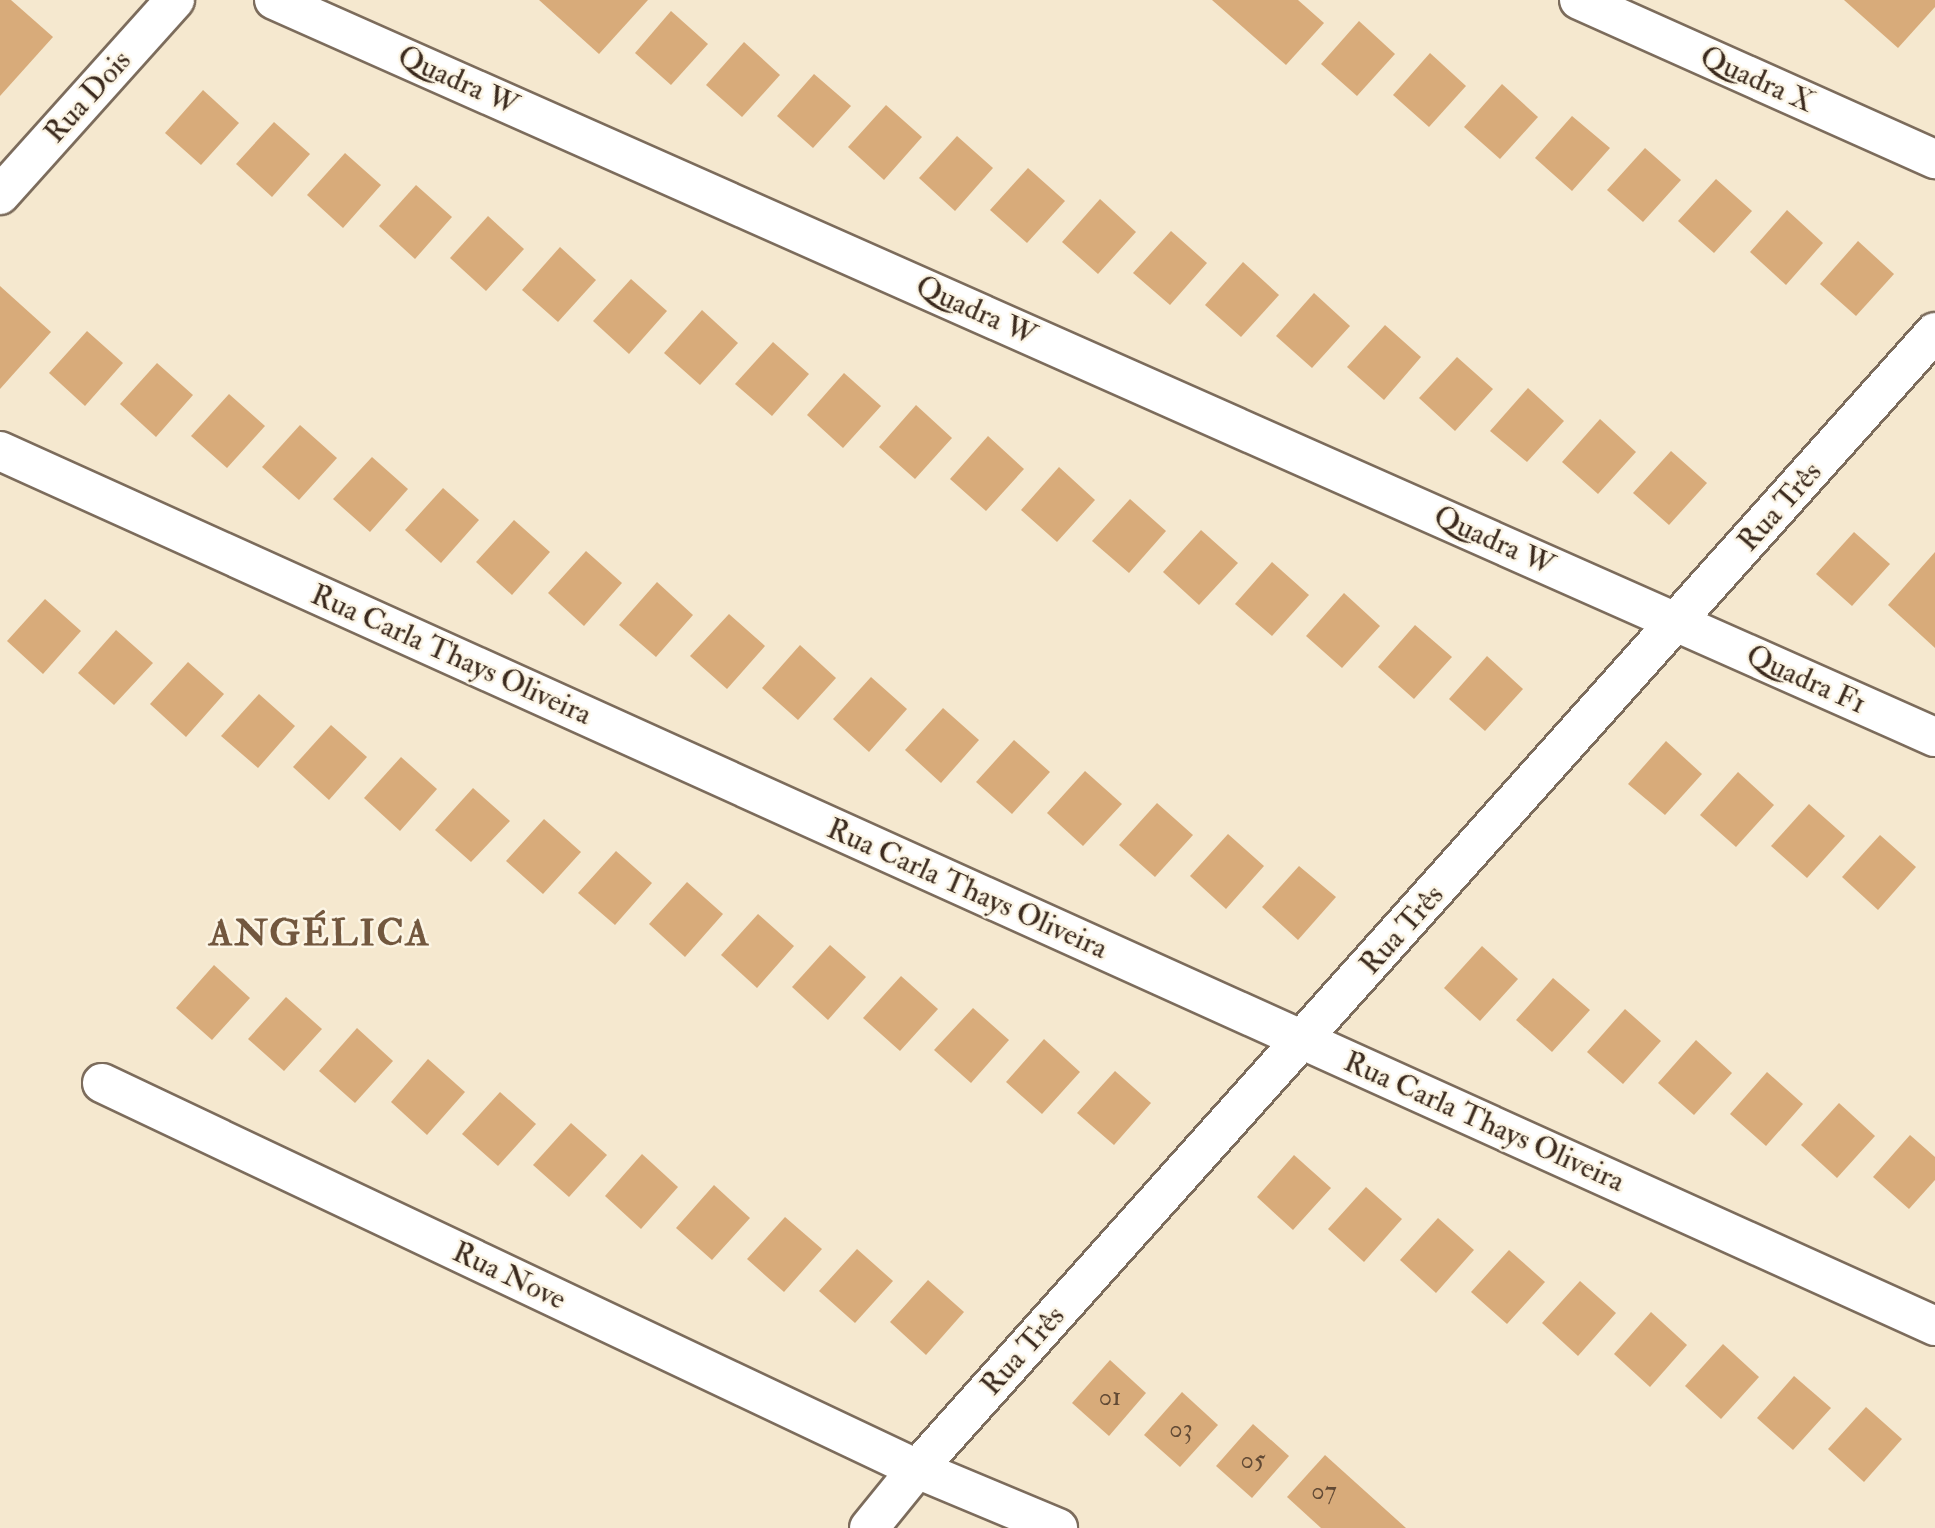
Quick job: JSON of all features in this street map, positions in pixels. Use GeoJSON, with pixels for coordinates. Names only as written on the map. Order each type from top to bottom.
{"type":"FeatureCollection","features":[{"type":"Feature","properties":{"kind":"street","name":"Rua Dois"},"geometry":{"type":"LineString","coordinates":[[0,195],[175,0]]}},
{"type":"Feature","properties":{"kind":"street","name":"Quadra W"},"geometry":{"type":"LineString","coordinates":[[274,0],[1678,622]]}},
{"type":"Feature","properties":{"kind":"street","name":"Quadra X"},"geometry":{"type":"LineString","coordinates":[[1579,0],[1935,159]]}},
{"type":"Feature","properties":{"kind":"street","name":"Rua Três"},"geometry":{"type":"LineString","coordinates":[[869,1528],[917,1469],[1935,332]]}},
{"type":"Feature","properties":{"kind":"street","name":"Rua Carla Thays Oliveira"},"geometry":{"type":"LineString","coordinates":[[0,451],[1935,1325]]}},
{"type":"Feature","properties":{"kind":"street","name":"Quadra F1"},"geometry":{"type":"LineString","coordinates":[[1678,622],[1935,737]]}},
{"type":"Feature","properties":{"kind":"street","name":"Rua Nove"},"geometry":{"type":"LineString","coordinates":[[102,1083],[917,1469],[1058,1528]]}},
{"type":"Feature","properties":{"kind":"building"},"geometry":{"type":"Polygon","coordinates":[[[0,0],[11,0],[53,37],[0,96],[0,0]]]}},
{"type":"Feature","properties":{"kind":"building"},"geometry":{"type":"Polygon","coordinates":[[[539,0],[648,0],[599,54],[539,0]]]}},
{"type":"Feature","properties":{"kind":"building"},"geometry":{"type":"Polygon","coordinates":[[[1212,0],[1298,0],[1324,23],[1286,65],[1212,0]]]}},
{"type":"Feature","properties":{"kind":"building"},"geometry":{"type":"Polygon","coordinates":[[[1844,0],[1935,0],[1935,7],[1898,48],[1844,0]]]}},
{"type":"Feature","properties":{"kind":"building"},"geometry":{"type":"Polygon","coordinates":[[[671,11],[708,44],[671,85],[635,53],[671,11]]]}},
{"type":"Feature","properties":{"kind":"building"},"geometry":{"type":"Polygon","coordinates":[[[1359,21],[1395,54],[1357,96],[1321,64],[1359,21]]]}},
{"type":"Feature","properties":{"kind":"building"},"geometry":{"type":"Polygon","coordinates":[[[744,42],[780,75],[742,117],[706,85],[744,42]]]}},
{"type":"Feature","properties":{"kind":"building"},"geometry":{"type":"Polygon","coordinates":[[[1430,53],[1466,86],[1429,127],[1393,95],[1430,53]]]}},
{"type":"Feature","properties":{"kind":"building"},"geometry":{"type":"Polygon","coordinates":[[[814,74],[851,106],[813,148],[777,116],[814,74]]]}},
{"type":"Feature","properties":{"kind":"building"},"geometry":{"type":"Polygon","coordinates":[[[1502,84],[1538,117],[1500,159],[1464,127],[1502,84]]]}},
{"type":"Feature","properties":{"kind":"building"},"geometry":{"type":"Polygon","coordinates":[[[203,90],[239,123],[201,165],[165,133],[203,90]]]}},
{"type":"Feature","properties":{"kind":"building"},"geometry":{"type":"Polygon","coordinates":[[[886,105],[922,137],[884,180],[848,147],[886,105]]]}},
{"type":"Feature","properties":{"kind":"building"},"geometry":{"type":"Polygon","coordinates":[[[1572,116],[1610,148],[1572,191],[1535,158],[1572,116]]]}},
{"type":"Feature","properties":{"kind":"building"},"geometry":{"type":"Polygon","coordinates":[[[274,122],[310,154],[272,197],[236,164],[274,122]]]}},
{"type":"Feature","properties":{"kind":"building"},"geometry":{"type":"Polygon","coordinates":[[[957,136],[993,168],[955,211],[919,178],[957,136]]]}},
{"type":"Feature","properties":{"kind":"building"},"geometry":{"type":"Polygon","coordinates":[[[1645,148],[1681,180],[1643,222],[1607,190],[1645,148]]]}},
{"type":"Feature","properties":{"kind":"building"},"geometry":{"type":"Polygon","coordinates":[[[345,153],[381,185],[343,228],[307,195],[345,153]]]}},
{"type":"Feature","properties":{"kind":"building"},"geometry":{"type":"Polygon","coordinates":[[[1028,168],[1065,201],[1027,243],[990,210],[1028,168]]]}},
{"type":"Feature","properties":{"kind":"building"},"geometry":{"type":"Polygon","coordinates":[[[1716,179],[1752,211],[1714,253],[1678,221],[1716,179]]]}},
{"type":"Feature","properties":{"kind":"building"},"geometry":{"type":"Polygon","coordinates":[[[416,185],[452,217],[415,259],[379,226],[416,185]]]}},
{"type":"Feature","properties":{"kind":"building"},"geometry":{"type":"Polygon","coordinates":[[[1100,199],[1136,232],[1098,274],[1062,242],[1100,199]]]}},
{"type":"Feature","properties":{"kind":"building"},"geometry":{"type":"Polygon","coordinates":[[[1787,210],[1823,243],[1786,285],[1750,252],[1787,210]]]}},
{"type":"Feature","properties":{"kind":"building"},"geometry":{"type":"Polygon","coordinates":[[[488,216],[524,249],[486,291],[450,258],[488,216]]]}},
{"type":"Feature","properties":{"kind":"building"},"geometry":{"type":"Polygon","coordinates":[[[1171,231],[1207,263],[1170,305],[1133,273],[1171,231]]]}},
{"type":"Feature","properties":{"kind":"building"},"geometry":{"type":"Polygon","coordinates":[[[1858,241],[1894,274],[1856,316],[1820,284],[1858,241]]]}},
{"type":"Feature","properties":{"kind":"building"},"geometry":{"type":"Polygon","coordinates":[[[560,247],[596,280],[558,322],[522,290],[560,247]]]}},
{"type":"Feature","properties":{"kind":"building"},"geometry":{"type":"Polygon","coordinates":[[[1243,262],[1279,295],[1241,337],[1205,305],[1243,262]]]}},
{"type":"Feature","properties":{"kind":"building"},"geometry":{"type":"Polygon","coordinates":[[[631,279],[667,311],[629,354],[593,321],[631,279]]]}},
{"type":"Feature","properties":{"kind":"building"},"geometry":{"type":"Polygon","coordinates":[[[0,286],[51,332],[0,389],[0,286]]]}},
{"type":"Feature","properties":{"kind":"building"},"geometry":{"type":"Polygon","coordinates":[[[1314,293],[1350,326],[1312,368],[1276,336],[1314,293]]]}},
{"type":"Feature","properties":{"kind":"building"},"geometry":{"type":"Polygon","coordinates":[[[702,310],[738,343],[700,385],[664,353],[702,310]]]}},
{"type":"Feature","properties":{"kind":"building"},"geometry":{"type":"Polygon","coordinates":[[[1385,325],[1421,357],[1384,400],[1347,367],[1385,325]]]}},
{"type":"Feature","properties":{"kind":"building"},"geometry":{"type":"Polygon","coordinates":[[[87,331],[123,363],[85,406],[49,373],[87,331]]]}},
{"type":"Feature","properties":{"kind":"building"},"geometry":{"type":"Polygon","coordinates":[[[773,342],[809,374],[772,416],[735,384],[773,342]]]}},
{"type":"Feature","properties":{"kind":"building"},"geometry":{"type":"Polygon","coordinates":[[[1457,357],[1493,389],[1455,431],[1419,398],[1457,357]]]}},
{"type":"Feature","properties":{"kind":"building"},"geometry":{"type":"Polygon","coordinates":[[[157,363],[193,395],[156,437],[120,404],[157,363]]]}},
{"type":"Feature","properties":{"kind":"building"},"geometry":{"type":"Polygon","coordinates":[[[844,373],[881,406],[843,448],[807,415],[844,373]]]}},
{"type":"Feature","properties":{"kind":"building"},"geometry":{"type":"Polygon","coordinates":[[[1528,388],[1564,421],[1527,462],[1490,431],[1528,388]]]}},
{"type":"Feature","properties":{"kind":"building"},"geometry":{"type":"Polygon","coordinates":[[[229,394],[265,426],[227,468],[191,436],[229,394]]]}},
{"type":"Feature","properties":{"kind":"building"},"geometry":{"type":"Polygon","coordinates":[[[916,405],[952,438],[915,479],[879,447],[916,405]]]}},
{"type":"Feature","properties":{"kind":"building"},"geometry":{"type":"Polygon","coordinates":[[[1600,419],[1636,452],[1598,494],[1562,462],[1600,419]]]}},
{"type":"Feature","properties":{"kind":"building"},"geometry":{"type":"Polygon","coordinates":[[[300,425],[337,458],[299,500],[262,467],[300,425]]]}},
{"type":"Feature","properties":{"kind":"building"},"geometry":{"type":"Polygon","coordinates":[[[988,436],[1024,469],[986,511],[950,479],[988,436]]]}},
{"type":"Feature","properties":{"kind":"building"},"geometry":{"type":"Polygon","coordinates":[[[1671,451],[1707,483],[1669,525],[1633,493],[1671,451]]]}},
{"type":"Feature","properties":{"kind":"building"},"geometry":{"type":"Polygon","coordinates":[[[372,457],[408,489],[370,532],[333,499],[372,457]]]}},
{"type":"Feature","properties":{"kind":"building"},"geometry":{"type":"Polygon","coordinates":[[[1059,467],[1095,500],[1057,542],[1021,510],[1059,467]]]}},
{"type":"Feature","properties":{"kind":"building"},"geometry":{"type":"Polygon","coordinates":[[[443,488],[479,520],[441,563],[405,530],[443,488]]]}},
{"type":"Feature","properties":{"kind":"building"},"geometry":{"type":"Polygon","coordinates":[[[1130,499],[1166,531],[1129,573],[1092,541],[1130,499]]]}},
{"type":"Feature","properties":{"kind":"building"},"geometry":{"type":"Polygon","coordinates":[[[514,520],[550,552],[512,595],[476,562],[514,520]]]}},
{"type":"Feature","properties":{"kind":"building"},"geometry":{"type":"Polygon","coordinates":[[[1201,530],[1238,563],[1199,605],[1163,572],[1201,530]]]}},
{"type":"Feature","properties":{"kind":"building"},"geometry":{"type":"Polygon","coordinates":[[[1854,532],[1890,564],[1852,606],[1816,574],[1854,532]]]}},
{"type":"Feature","properties":{"kind":"building"},"geometry":{"type":"Polygon","coordinates":[[[586,551],[622,583],[584,626],[548,593],[586,551]]]}},
{"type":"Feature","properties":{"kind":"building"},"geometry":{"type":"Polygon","coordinates":[[[1935,552],[1935,648],[1888,605],[1935,552]]]}},
{"type":"Feature","properties":{"kind":"building"},"geometry":{"type":"Polygon","coordinates":[[[1272,562],[1309,595],[1272,636],[1235,604],[1272,562]]]}},
{"type":"Feature","properties":{"kind":"building"},"geometry":{"type":"Polygon","coordinates":[[[657,582],[693,615],[656,657],[619,625],[657,582]]]}},
{"type":"Feature","properties":{"kind":"building"},"geometry":{"type":"Polygon","coordinates":[[[1344,593],[1380,626],[1342,668],[1306,636],[1344,593]]]}},
{"type":"Feature","properties":{"kind":"building"},"geometry":{"type":"Polygon","coordinates":[[[45,599],[81,631],[43,674],[7,641],[45,599]]]}},
{"type":"Feature","properties":{"kind":"building"},"geometry":{"type":"Polygon","coordinates":[[[729,614],[765,646],[727,689],[690,656],[729,614]]]}},
{"type":"Feature","properties":{"kind":"building"},"geometry":{"type":"Polygon","coordinates":[[[1415,625],[1452,657],[1414,699],[1378,667],[1415,625]]]}},
{"type":"Feature","properties":{"kind":"building"},"geometry":{"type":"Polygon","coordinates":[[[116,630],[153,663],[114,705],[78,673],[116,630]]]}},
{"type":"Feature","properties":{"kind":"building"},"geometry":{"type":"Polygon","coordinates":[[[800,645],[836,678],[798,720],[762,688],[800,645]]]}},
{"type":"Feature","properties":{"kind":"building"},"geometry":{"type":"Polygon","coordinates":[[[1487,656],[1523,689],[1485,731],[1449,699],[1487,656]]]}},
{"type":"Feature","properties":{"kind":"building"},"geometry":{"type":"Polygon","coordinates":[[[188,662],[224,694],[186,737],[150,704],[188,662]]]}},
{"type":"Feature","properties":{"kind":"building"},"geometry":{"type":"Polygon","coordinates":[[[871,677],[907,709],[869,752],[833,719],[871,677]]]}},
{"type":"Feature","properties":{"kind":"building"},"geometry":{"type":"Polygon","coordinates":[[[259,694],[295,726],[258,768],[221,736],[259,694]]]}},
{"type":"Feature","properties":{"kind":"building"},"geometry":{"type":"Polygon","coordinates":[[[943,708],[979,740],[941,783],[905,750],[943,708]]]}},
{"type":"Feature","properties":{"kind":"building"},"geometry":{"type":"Polygon","coordinates":[[[331,725],[367,757],[329,800],[293,767],[331,725]]]}},
{"type":"Feature","properties":{"kind":"building"},"geometry":{"type":"Polygon","coordinates":[[[1014,740],[1050,772],[1012,814],[976,782],[1014,740]]]}},
{"type":"Feature","properties":{"kind":"building"},"geometry":{"type":"Polygon","coordinates":[[[1666,741],[1702,774],[1665,815],[1628,784],[1666,741]]]}},
{"type":"Feature","properties":{"kind":"building"},"geometry":{"type":"Polygon","coordinates":[[[401,757],[437,789],[400,831],[364,798],[401,757]]]}},
{"type":"Feature","properties":{"kind":"building"},"geometry":{"type":"Polygon","coordinates":[[[1085,771],[1122,804],[1083,846],[1047,813],[1085,771]]]}},
{"type":"Feature","properties":{"kind":"building"},"geometry":{"type":"Polygon","coordinates":[[[1738,772],[1774,805],[1736,847],[1700,815],[1738,772]]]}},
{"type":"Feature","properties":{"kind":"building"},"geometry":{"type":"Polygon","coordinates":[[[473,788],[510,821],[471,862],[435,830],[473,788]]]}},
{"type":"Feature","properties":{"kind":"building"},"geometry":{"type":"Polygon","coordinates":[[[1157,803],[1193,835],[1155,877],[1119,845],[1157,803]]]}},
{"type":"Feature","properties":{"kind":"building"},"geometry":{"type":"Polygon","coordinates":[[[1809,804],[1845,836],[1807,878],[1771,846],[1809,804]]]}},
{"type":"Feature","properties":{"kind":"building"},"geometry":{"type":"Polygon","coordinates":[[[544,819],[581,852],[543,894],[506,861],[544,819]]]}},
{"type":"Feature","properties":{"kind":"building"},"geometry":{"type":"Polygon","coordinates":[[[1228,834],[1264,866],[1226,909],[1190,876],[1228,834]]]}},
{"type":"Feature","properties":{"kind":"building"},"geometry":{"type":"Polygon","coordinates":[[[1880,835],[1916,867],[1878,910],[1842,877],[1880,835]]]}},
{"type":"Feature","properties":{"kind":"building"},"geometry":{"type":"Polygon","coordinates":[[[616,851],[652,883],[615,925],[578,893],[616,851]]]}},
{"type":"Feature","properties":{"kind":"building"},"geometry":{"type":"Polygon","coordinates":[[[1299,866],[1336,897],[1298,940],[1262,907],[1299,866]]]}},
{"type":"Feature","properties":{"kind":"building"},"geometry":{"type":"Polygon","coordinates":[[[687,882],[723,914],[685,957],[649,924],[687,882]]]}},
{"type":"Feature","properties":{"kind":"building"},"geometry":{"type":"Polygon","coordinates":[[[758,914],[794,946],[757,988],[721,955],[758,914]]]}},
{"type":"Feature","properties":{"kind":"building"},"geometry":{"type":"Polygon","coordinates":[[[830,945],[866,977],[828,1020],[792,987],[830,945]]]}},
{"type":"Feature","properties":{"kind":"building"},"geometry":{"type":"Polygon","coordinates":[[[1482,946],[1518,979],[1480,1021],[1444,988],[1482,946]]]}},
{"type":"Feature","properties":{"kind":"building"},"geometry":{"type":"Polygon","coordinates":[[[214,965],[250,998],[212,1040],[176,1008],[214,965]]]}},
{"type":"Feature","properties":{"kind":"building"},"geometry":{"type":"Polygon","coordinates":[[[901,976],[938,1009],[900,1051],[863,1018],[901,976]]]}},
{"type":"Feature","properties":{"kind":"building"},"geometry":{"type":"Polygon","coordinates":[[[1553,978],[1590,1010],[1552,1052],[1516,1020],[1553,978]]]}},
{"type":"Feature","properties":{"kind":"building"},"geometry":{"type":"Polygon","coordinates":[[[286,997],[322,1029],[284,1071],[248,1039],[286,997]]]}},
{"type":"Feature","properties":{"kind":"building"},"geometry":{"type":"Polygon","coordinates":[[[973,1008],[1009,1040],[971,1083],[934,1050],[973,1008]]]}},
{"type":"Feature","properties":{"kind":"building"},"geometry":{"type":"Polygon","coordinates":[[[1625,1009],[1661,1041],[1623,1084],[1587,1052],[1625,1009]]]}},
{"type":"Feature","properties":{"kind":"building"},"geometry":{"type":"Polygon","coordinates":[[[357,1028],[393,1061],[355,1103],[319,1071],[357,1028]]]}},
{"type":"Feature","properties":{"kind":"building"},"geometry":{"type":"Polygon","coordinates":[[[1044,1039],[1080,1072],[1042,1114],[1006,1082],[1044,1039]]]}},
{"type":"Feature","properties":{"kind":"building"},"geometry":{"type":"Polygon","coordinates":[[[1696,1040],[1732,1073],[1694,1115],[1658,1083],[1696,1040]]]}},
{"type":"Feature","properties":{"kind":"building"},"geometry":{"type":"Polygon","coordinates":[[[428,1059],[465,1092],[427,1135],[391,1102],[428,1059]]]}},
{"type":"Feature","properties":{"kind":"building"},"geometry":{"type":"Polygon","coordinates":[[[1115,1071],[1151,1103],[1114,1145],[1077,1113],[1115,1071]]]}},
{"type":"Feature","properties":{"kind":"building"},"geometry":{"type":"Polygon","coordinates":[[[1767,1072],[1803,1104],[1766,1146],[1730,1114],[1767,1072]]]}},
{"type":"Feature","properties":{"kind":"building"},"geometry":{"type":"Polygon","coordinates":[[[500,1092],[536,1124],[498,1166],[462,1134],[500,1092]]]}},
{"type":"Feature","properties":{"kind":"building"},"geometry":{"type":"Polygon","coordinates":[[[1839,1103],[1875,1136],[1837,1178],[1801,1145],[1839,1103]]]}},
{"type":"Feature","properties":{"kind":"building"},"geometry":{"type":"Polygon","coordinates":[[[571,1123],[607,1155],[569,1197],[533,1165],[571,1123]]]}},
{"type":"Feature","properties":{"kind":"building"},"geometry":{"type":"Polygon","coordinates":[[[1910,1135],[1935,1157],[1935,1180],[1909,1209],[1873,1177],[1910,1135]]]}},
{"type":"Feature","properties":{"kind":"building"},"geometry":{"type":"Polygon","coordinates":[[[642,1154],[678,1187],[641,1229],[605,1196],[642,1154]]]}},
{"type":"Feature","properties":{"kind":"building"},"geometry":{"type":"Polygon","coordinates":[[[1294,1155],[1331,1188],[1293,1230],[1257,1197],[1294,1155]]]}},
{"type":"Feature","properties":{"kind":"building"},"geometry":{"type":"Polygon","coordinates":[[[714,1185],[750,1218],[712,1260],[676,1228],[714,1185]]]}},
{"type":"Feature","properties":{"kind":"building"},"geometry":{"type":"Polygon","coordinates":[[[1366,1187],[1402,1219],[1364,1262],[1328,1229],[1366,1187]]]}},
{"type":"Feature","properties":{"kind":"building"},"geometry":{"type":"Polygon","coordinates":[[[785,1217],[822,1249],[784,1292],[747,1259],[785,1217]]]}},
{"type":"Feature","properties":{"kind":"building"},"geometry":{"type":"Polygon","coordinates":[[[1438,1218],[1474,1250],[1436,1293],[1400,1260],[1438,1218]]]}},
{"type":"Feature","properties":{"kind":"building"},"geometry":{"type":"Polygon","coordinates":[[[857,1249],[893,1281],[855,1323],[819,1291],[857,1249]]]}},
{"type":"Feature","properties":{"kind":"building"},"geometry":{"type":"Polygon","coordinates":[[[1509,1250],[1545,1282],[1507,1324],[1471,1292],[1509,1250]]]}},
{"type":"Feature","properties":{"kind":"building"},"geometry":{"type":"Polygon","coordinates":[[[928,1280],[964,1312],[926,1355],[890,1322],[928,1280]]]}},
{"type":"Feature","properties":{"kind":"building"},"geometry":{"type":"Polygon","coordinates":[[[1580,1281],[1616,1313],[1578,1356],[1542,1323],[1580,1281]]]}},
{"type":"Feature","properties":{"kind":"building"},"geometry":{"type":"Polygon","coordinates":[[[1651,1312],[1687,1345],[1650,1387],[1614,1354],[1651,1312]]]}},
{"type":"Feature","properties":{"kind":"building"},"geometry":{"type":"Polygon","coordinates":[[[1723,1344],[1759,1377],[1721,1419],[1685,1386],[1723,1344]]]}},
{"type":"Feature","properties":{"kind":"building"},"geometry":{"type":"Polygon","coordinates":[[[1110,1360],[1146,1393],[1109,1436],[1072,1403],[1110,1360]]]}},
{"type":"Feature","properties":{"kind":"building"},"geometry":{"type":"Polygon","coordinates":[[[1794,1376],[1831,1408],[1793,1450],[1757,1418],[1794,1376]]]}},
{"type":"Feature","properties":{"kind":"building"},"geometry":{"type":"Polygon","coordinates":[[[1182,1392],[1218,1425],[1180,1467],[1144,1435],[1182,1392]]]}},
{"type":"Feature","properties":{"kind":"building"},"geometry":{"type":"Polygon","coordinates":[[[1866,1407],[1902,1439],[1864,1482],[1828,1449],[1866,1407]]]}},
{"type":"Feature","properties":{"kind":"building"},"geometry":{"type":"Polygon","coordinates":[[[1253,1424],[1289,1456],[1252,1498],[1216,1466],[1253,1424]]]}},
{"type":"Feature","properties":{"kind":"building"},"geometry":{"type":"Polygon","coordinates":[[[1325,1455],[1406,1528],[1321,1528],[1287,1497],[1325,1455]]]}},
{"type":"Feature","properties":{"kind":"district","name":"ANGÉLICA"},"geometry":{"type":"Point","coordinates":[320,934]}}]}
